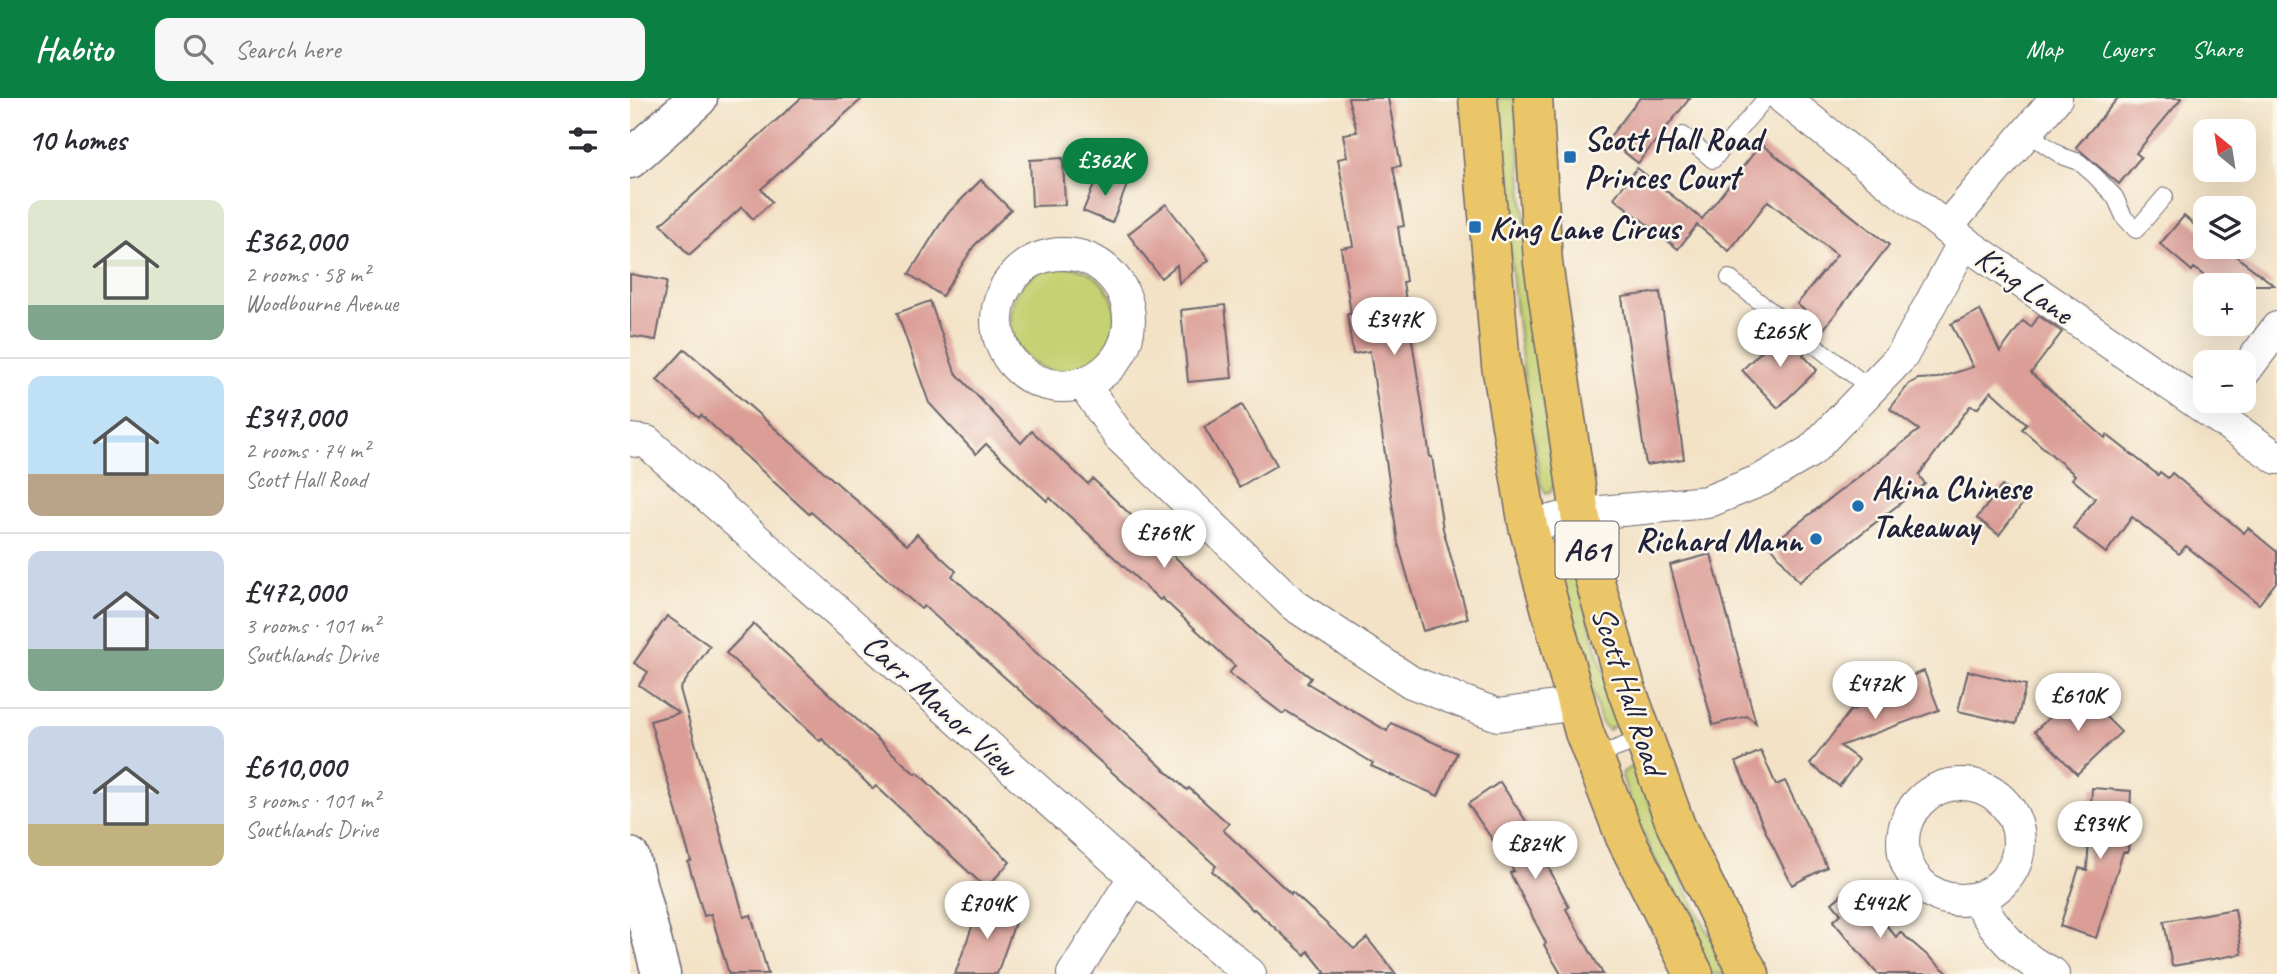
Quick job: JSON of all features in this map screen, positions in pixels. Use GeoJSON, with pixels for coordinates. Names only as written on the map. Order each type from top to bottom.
{"type":"FeatureCollection","features":[{"type":"Feature","properties":{"kind":"highway","name":"Scott Hall Road"},"geometry":{"type":"LineString","coordinates":[[1478,98],[1501,365],[1528,526],[1594,757],[1625,837],[1694,974]]}},
{"type":"Feature","properties":{"kind":"highway","name":"Scott Hall Road"},"geometry":{"type":"LineString","coordinates":[[1533,98],[1543,263],[1580,514],[1591,568],[1626,688],[1676,826],[1750,974]]}},
{"type":"Feature","properties":{"kind":"street"},"geometry":{"type":"LineString","coordinates":[[630,159],[698,98]]}},
{"type":"Feature","properties":{"kind":"street","name":"King Lane"},"geometry":{"type":"LineString","coordinates":[[1783,98],[1955,235],[2193,391]]}},
{"type":"Feature","properties":{"kind":"street"},"geometry":{"type":"LineString","coordinates":[[1528,526],[1580,514],[1707,502],[1761,480],[1811,451],[1902,356],[1955,235],[2027,133],[2056,98]]}},
{"type":"Feature","properties":{"kind":"street"},"geometry":{"type":"LineString","coordinates":[[1059,252],[1090,257],[1119,281],[1130,311],[1126,343],[1113,364],[1083,383],[1058,386],[1029,378],[1005,354],[996,326],[1000,295],[1022,266],[1059,252]]}},
{"type":"Feature","properties":{"kind":"street"},"geometry":{"type":"LineString","coordinates":[[2256,356],[2277,328]]}},
{"type":"Feature","properties":{"kind":"street"},"geometry":{"type":"LineString","coordinates":[[1083,383],[1119,436],[1294,606],[1411,682],[1498,715],[1577,704]]}},
{"type":"Feature","properties":{"kind":"street","name":"King Lane"},"geometry":{"type":"LineString","coordinates":[[2224,413],[2277,458]]}},
{"type":"Feature","properties":{"kind":"street","name":"Carr Manor View"},"geometry":{"type":"LineString","coordinates":[[630,440],[646,442],[1135,876],[1250,974]]}},
{"type":"Feature","properties":{"kind":"street"},"geometry":{"type":"LineString","coordinates":[[630,857],[662,974]]}},
{"type":"Feature","properties":{"kind":"street"},"geometry":{"type":"LineString","coordinates":[[1073,974],[1135,876]]}},
{"type":"Feature","properties":{"kind":"street"},"geometry":{"type":"LineString","coordinates":[[1977,899],[2012,948],[2053,974]]}},
{"type":"Feature","properties":{"kind":"lane"},"geometry":{"type":"LineString","coordinates":[[1683,135],[1713,160],[1766,98]]}},
{"type":"Feature","properties":{"kind":"lane"},"geometry":{"type":"LineString","coordinates":[[2027,133],[2063,156],[2079,162],[2094,175],[2115,197],[2124,217],[2136,230],[2165,196]]}},
{"type":"Feature","properties":{"kind":"lane"},"geometry":{"type":"LineString","coordinates":[[1729,278],[1871,389]]}},
{"type":"Feature","properties":{"kind":"lane"},"geometry":{"type":"LineString","coordinates":[[1594,757],[1644,738]]}},
{"type":"Feature","properties":{"kind":"green space"},"geometry":{"type":"Polygon","coordinates":[[[1498,98],[1515,98],[1534,331],[1555,482],[1551,491],[1546,493],[1541,486],[1520,341],[1509,244],[1498,98]]]}},
{"type":"Feature","properties":{"kind":"green space"},"geometry":{"type":"Polygon","coordinates":[[[1063,266],[1083,270],[1100,282],[1112,299],[1116,319],[1112,339],[1100,356],[1083,368],[1063,372],[1043,368],[1026,356],[1014,339],[1010,319],[1014,299],[1026,282],[1043,270],[1063,266]]]}},
{"type":"Feature","properties":{"kind":"green space"},"geometry":{"type":"Polygon","coordinates":[[[1561,539],[1566,540],[1617,719],[1617,724],[1608,730],[1602,724],[1552,549],[1554,543],[1561,539]]]}},
{"type":"Feature","properties":{"kind":"green space"},"geometry":{"type":"Polygon","coordinates":[[[1632,767],[1636,770],[1687,892],[1730,974],[1711,974],[1641,830],[1622,777],[1623,772],[1632,767]]]}},
{"type":"Feature","properties":{"kind":"building"},"geometry":{"type":"Polygon","coordinates":[[[801,98],[863,98],[761,189],[772,202],[753,219],[742,207],[689,255],[661,224],[801,98]]]}},
{"type":"Feature","properties":{"kind":"building"},"geometry":{"type":"Polygon","coordinates":[[[1348,98],[1388,98],[1401,166],[1393,167],[1404,226],[1398,227],[1406,281],[1403,282],[1443,529],[1468,618],[1423,631],[1398,543],[1370,351],[1353,354],[1347,314],[1351,314],[1341,248],[1353,246],[1338,159],[1347,157],[1343,134],[1357,132],[1348,98]]]}},
{"type":"Feature","properties":{"kind":"building"},"geometry":{"type":"Polygon","coordinates":[[[1640,98],[1690,98],[1638,163],[1608,139],[1640,98]]]}},
{"type":"Feature","properties":{"kind":"building"},"geometry":{"type":"Polygon","coordinates":[[[2118,98],[2182,98],[2136,153],[2141,157],[2119,184],[2076,147],[2118,98]]]}},
{"type":"Feature","properties":{"kind":"building"},"geometry":{"type":"Polygon","coordinates":[[[1761,144],[1889,245],[1819,335],[1797,317],[1804,310],[1797,304],[1837,255],[1768,201],[1729,251],[1697,225],[1678,249],[1614,198],[1637,168],[1702,219],[1761,144]]]}},
{"type":"Feature","properties":{"kind":"building"},"geometry":{"type":"Polygon","coordinates":[[[1063,158],[1065,205],[1032,206],[1030,160],[1063,158]]]}},
{"type":"Feature","properties":{"kind":"building"},"geometry":{"type":"Polygon","coordinates":[[[1099,173],[1127,185],[1112,223],[1083,211],[1099,173]]]}},
{"type":"Feature","properties":{"kind":"building"},"geometry":{"type":"Polygon","coordinates":[[[981,180],[1011,210],[974,246],[942,296],[909,274],[946,215],[981,180]]]}},
{"type":"Feature","properties":{"kind":"building"},"geometry":{"type":"Polygon","coordinates":[[[1166,204],[1209,260],[1179,283],[1177,265],[1161,278],[1128,234],[1166,204]]]}},
{"type":"Feature","properties":{"kind":"building"},"geometry":{"type":"Polygon","coordinates":[[[2184,216],[2193,224],[2193,259],[2240,259],[2274,285],[2256,285],[2256,273],[2200,273],[2194,268],[2192,271],[2160,244],[2184,216]]]}},
{"type":"Feature","properties":{"kind":"building"},"geometry":{"type":"Polygon","coordinates":[[[630,274],[667,281],[656,340],[630,336],[630,274]]]}},
{"type":"Feature","properties":{"kind":"building"},"geometry":{"type":"Polygon","coordinates":[[[1660,292],[1684,459],[1646,465],[1622,297],[1660,292]]]}},
{"type":"Feature","properties":{"kind":"building"},"geometry":{"type":"Polygon","coordinates":[[[930,301],[955,372],[1021,443],[1032,431],[1088,484],[1093,479],[1257,635],[1311,678],[1307,683],[1387,731],[1391,723],[1457,753],[1438,796],[1371,766],[1373,763],[1286,711],[1283,714],[1229,673],[1235,666],[1050,498],[1047,501],[986,444],[976,454],[929,403],[897,313],[930,301]]]}},
{"type":"Feature","properties":{"kind":"building"},"geometry":{"type":"Polygon","coordinates":[[[1225,305],[1232,378],[1188,382],[1181,310],[1225,305]]]}},
{"type":"Feature","properties":{"kind":"building"},"geometry":{"type":"Polygon","coordinates":[[[1980,310],[2000,352],[2023,321],[2031,327],[2039,316],[2062,332],[2031,373],[2105,438],[2107,435],[2158,475],[2160,472],[2168,478],[2172,473],[2244,533],[2248,528],[2277,552],[2277,581],[2259,604],[2186,546],[2179,554],[2132,517],[2106,553],[2073,528],[2095,498],[2072,479],[2075,475],[2022,429],[2027,424],[1991,391],[1978,408],[1970,406],[1919,475],[1925,484],[1799,582],[1770,545],[1919,430],[1890,409],[1909,384],[1918,379],[1938,378],[1973,367],[1951,324],[1980,310]]]}},
{"type":"Feature","properties":{"kind":"building"},"geometry":{"type":"Polygon","coordinates":[[[1781,332],[1806,351],[1803,355],[1817,370],[1778,408],[1742,370],[1781,332]]]}},
{"type":"Feature","properties":{"kind":"building"},"geometry":{"type":"Polygon","coordinates":[[[685,349],[907,545],[917,534],[956,571],[952,576],[1187,790],[1189,788],[1229,824],[1223,830],[1291,894],[1292,892],[1354,949],[1367,938],[1396,974],[1323,974],[1325,972],[1308,951],[1305,955],[1253,910],[1212,871],[1216,866],[1147,803],[924,606],[921,609],[811,512],[809,514],[701,415],[699,418],[657,380],[685,349]]]}},
{"type":"Feature","properties":{"kind":"building"},"geometry":{"type":"Polygon","coordinates":[[[1242,405],[1277,465],[1239,487],[1204,427],[1242,405]]]}},
{"type":"Feature","properties":{"kind":"building"},"geometry":{"type":"Polygon","coordinates":[[[2002,486],[2024,502],[1999,535],[1977,518],[2002,486]]]}},
{"type":"Feature","properties":{"kind":"building"},"geometry":{"type":"Polygon","coordinates":[[[1711,554],[1756,723],[1747,716],[1713,725],[1670,565],[1711,554]]]}},
{"type":"Feature","properties":{"kind":"building"},"geometry":{"type":"Polygon","coordinates":[[[667,616],[710,646],[680,689],[744,917],[751,915],[768,974],[729,974],[711,914],[704,916],[688,862],[691,861],[650,721],[679,713],[639,685],[648,672],[634,663],[667,616]]]}},
{"type":"Feature","properties":{"kind":"building"},"geometry":{"type":"Polygon","coordinates":[[[754,624],[915,774],[917,772],[1010,862],[986,888],[876,786],[873,789],[726,653],[754,624]]]}},
{"type":"Feature","properties":{"kind":"building"},"geometry":{"type":"Polygon","coordinates":[[[1924,671],[1939,710],[1840,746],[1859,760],[1839,786],[1810,764],[1850,711],[1860,707],[1858,701],[1864,693],[1924,671]]]}},
{"type":"Feature","properties":{"kind":"building"},"geometry":{"type":"Polygon","coordinates":[[[1968,671],[2026,685],[2016,724],[1958,711],[1968,671]]]}},
{"type":"Feature","properties":{"kind":"building"},"geometry":{"type":"Polygon","coordinates":[[[2085,696],[2121,732],[2077,774],[2035,731],[2066,702],[2072,709],[2085,696]]]}},
{"type":"Feature","properties":{"kind":"building"},"geometry":{"type":"Polygon","coordinates":[[[1761,751],[1776,785],[1785,781],[1827,867],[1792,885],[1736,762],[1761,751]]]}},
{"type":"Feature","properties":{"kind":"building"},"geometry":{"type":"Polygon","coordinates":[[[1500,782],[1530,827],[1528,828],[1569,907],[1566,909],[1603,974],[1561,974],[1544,945],[1546,943],[1510,873],[1514,871],[1468,804],[1500,782]]]}},
{"type":"Feature","properties":{"kind":"building"},"geometry":{"type":"Polygon","coordinates":[[[2092,788],[2131,791],[2128,852],[2123,852],[2096,938],[2060,926],[2079,868],[2087,870],[2092,788]]]}},
{"type":"Feature","properties":{"kind":"building"},"geometry":{"type":"Polygon","coordinates":[[[1850,888],[1859,899],[1862,896],[1896,937],[1900,932],[1949,974],[1878,974],[1833,921],[1841,914],[1832,903],[1850,888]]]}},
{"type":"Feature","properties":{"kind":"building"},"geometry":{"type":"Polygon","coordinates":[[[981,902],[1018,914],[997,974],[955,974],[981,902]]]}},
{"type":"Feature","properties":{"kind":"building"},"geometry":{"type":"Polygon","coordinates":[[[2235,909],[2242,954],[2172,966],[2164,921],[2235,909]]]}},
{"type":"Feature","properties":{"kind":"place","name":"Scott Hall Road Princes Court"},"geometry":{"type":"Point","coordinates":[1570,157]}},
{"type":"Feature","properties":{"kind":"place","name":"King Lane Circus"},"geometry":{"type":"Point","coordinates":[1475,227]}},
{"type":"Feature","properties":{"kind":"place","name":"Akina Chinese Takeaway"},"geometry":{"type":"Point","coordinates":[1858,506]}},
{"type":"Feature","properties":{"kind":"place","name":"Richard Mann"},"geometry":{"type":"Point","coordinates":[1816,539]}}]}
